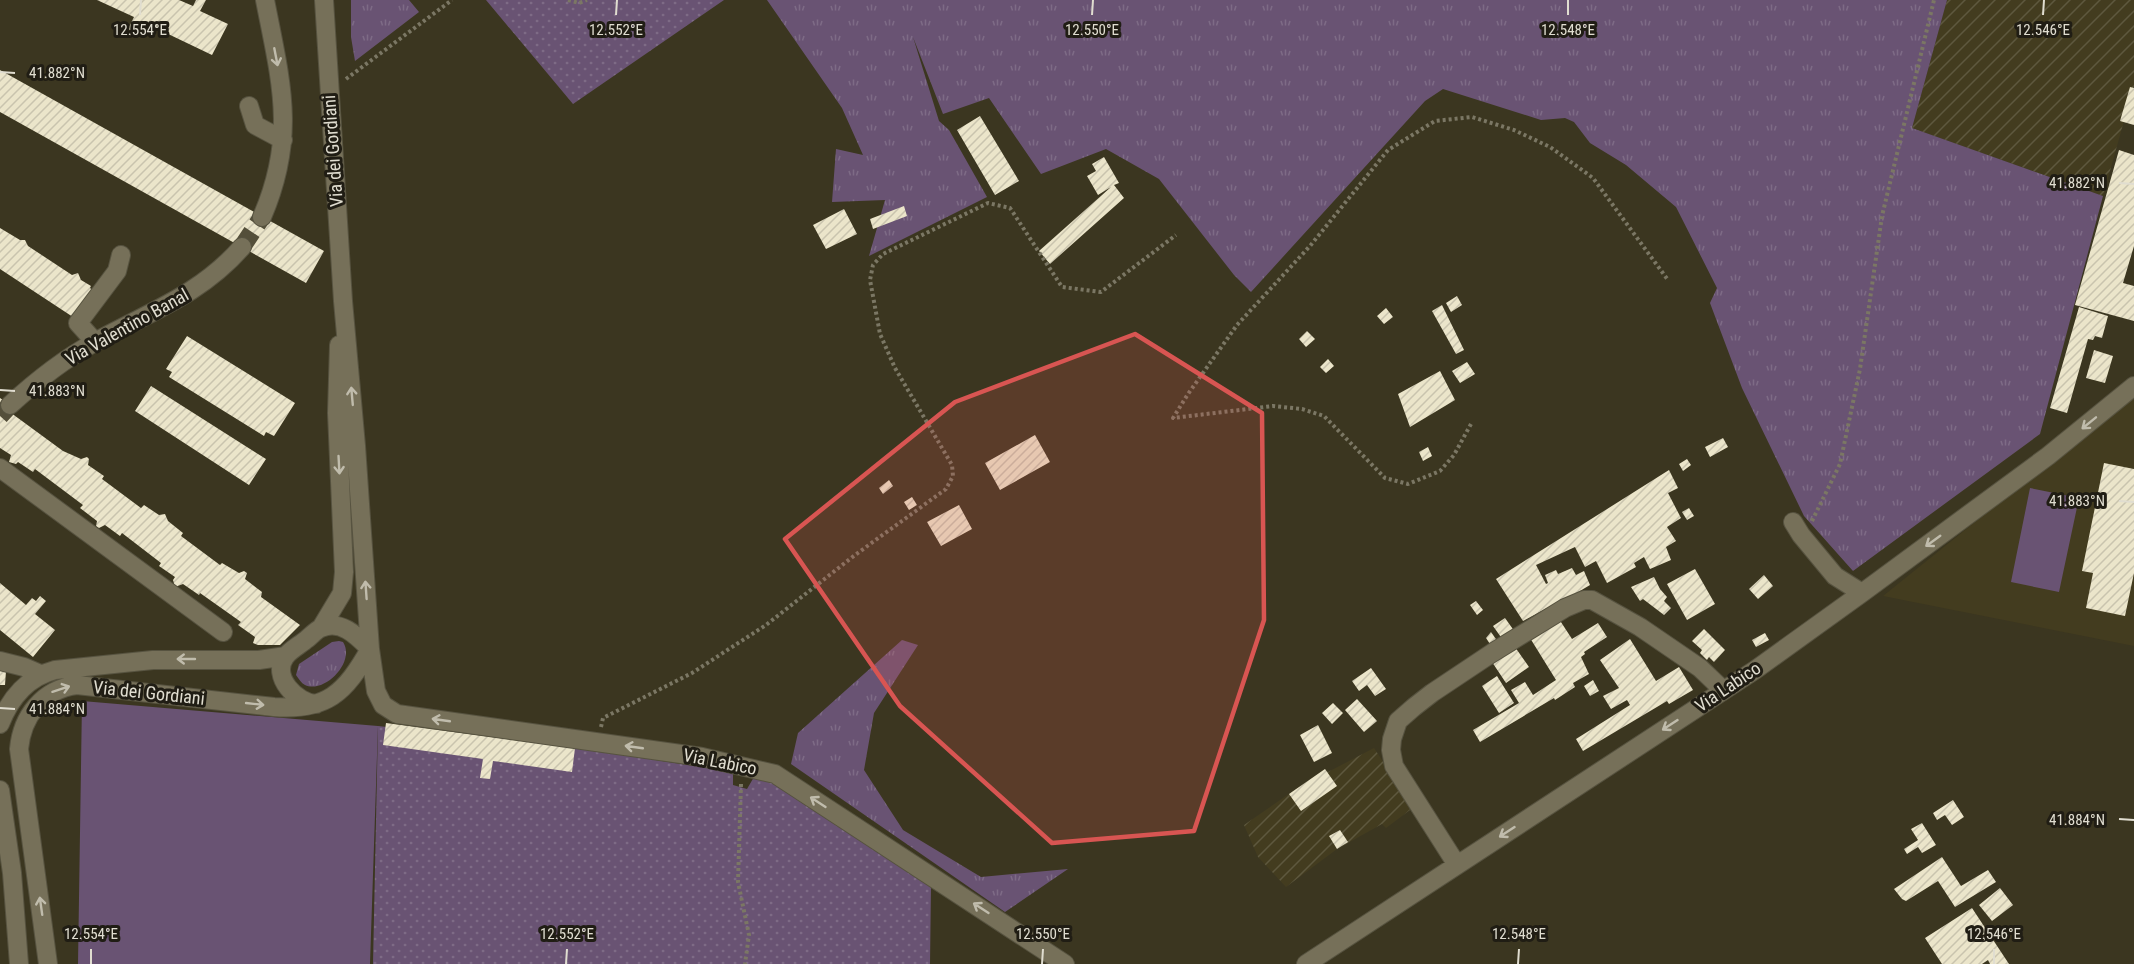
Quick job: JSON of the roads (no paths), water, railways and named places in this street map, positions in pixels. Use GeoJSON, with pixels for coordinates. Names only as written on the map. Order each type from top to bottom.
{"type":"FeatureCollection","features":[{"type":"Feature","properties":{"kind":"street"},"geometry":{"type":"LineString","coordinates":[[262,217],[272,195],[272,173],[283,140],[283,103],[265,0]]}},
{"type":"Feature","properties":{"kind":"street","name":"Via dei Gordiani"},"geometry":{"type":"LineString","coordinates":[[324,0],[343,302],[356,446],[369,649]]}},
{"type":"Feature","properties":{"kind":"street"},"geometry":{"type":"LineString","coordinates":[[249,106],[255,125],[283,140]]}},
{"type":"Feature","properties":{"kind":"street","name":"Via Valentino Banal"},"geometry":{"type":"LineString","coordinates":[[10,405],[31,385],[95,342],[194,290],[225,259],[242,248]]}},
{"type":"Feature","properties":{"kind":"street"},"geometry":{"type":"LineString","coordinates":[[95,342],[70,327],[117,270],[121,255]]}},
{"type":"Feature","properties":{"kind":"street","name":"Via dei Gordiani"},"geometry":{"type":"LineString","coordinates":[[321,628],[342,593],[344,572],[337,413],[338,361],[343,302]]}},
{"type":"Feature","properties":{"kind":"street","name":"Via Labico"},"geometry":{"type":"LineString","coordinates":[[1306,964],[1723,690],[1862,593],[2048,456],[2134,386]]}},
{"type":"Feature","properties":{"kind":"street"},"geometry":{"type":"LineString","coordinates":[[0,468],[223,632]]}},
{"type":"Feature","properties":{"kind":"street"},"geometry":{"type":"LineString","coordinates":[[1797,529],[1835,576],[1862,593]]}},
{"type":"Feature","properties":{"kind":"street"},"geometry":{"type":"LineString","coordinates":[[1457,865],[1394,766],[1391,750],[1398,721],[1432,693],[1565,608],[1584,600],[1598,602],[1640,627],[1700,668],[1723,690]]}},
{"type":"Feature","properties":{"kind":"street"},"geometry":{"type":"LineString","coordinates":[[334,626],[347,628],[369,649],[348,683],[336,694],[316,704],[303,701],[288,687],[282,671],[286,656],[321,628],[334,626]]}},
{"type":"Feature","properties":{"kind":"street","name":"Via Labico"},"geometry":{"type":"LineString","coordinates":[[369,649],[376,691],[383,705],[392,712],[702,757],[745,765],[776,774],[1065,964]]}},
{"type":"Feature","properties":{"kind":"street","name":"Via dei Gordiani"},"geometry":{"type":"LineString","coordinates":[[0,724],[20,690],[40,674],[66,667],[174,659],[259,660],[286,656]]}},
{"type":"Feature","properties":{"kind":"street"},"geometry":{"type":"LineString","coordinates":[[0,661],[40,674]]}},
{"type":"Feature","properties":{"kind":"street","name":"Via dei Gordiani"},"geometry":{"type":"LineString","coordinates":[[48,964],[19,749],[25,723],[38,703],[56,690],[77,685],[292,708],[316,704]]}},
{"type":"Feature","properties":{"kind":"street"},"geometry":{"type":"LineString","coordinates":[[0,789],[12,873],[19,964]]}},
{"type":"Feature","properties":{"kind":"tunnel"},"geometry":{"type":"LineString","coordinates":[[242,247],[262,217]]}},
{"type":"Feature","properties":{"kind":"tunnel"},"geometry":{"type":"LineString","coordinates":[[0,416],[10,405]]}}]}
